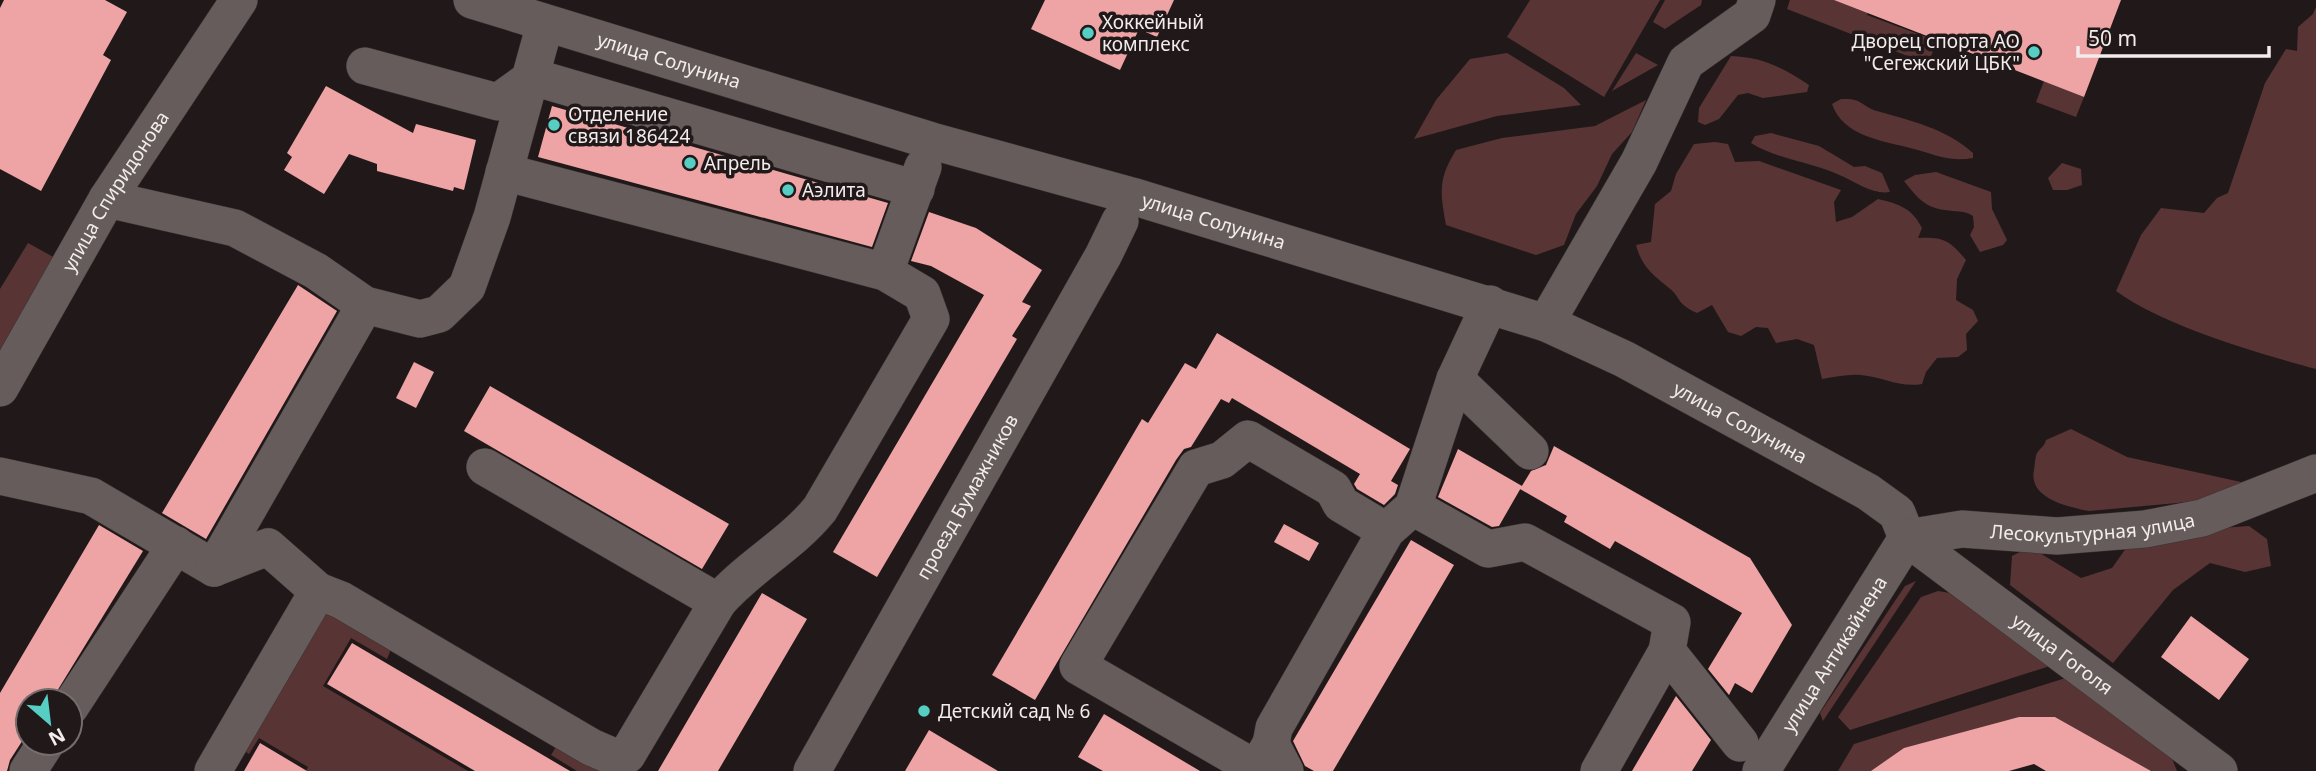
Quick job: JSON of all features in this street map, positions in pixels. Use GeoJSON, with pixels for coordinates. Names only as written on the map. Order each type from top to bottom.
{"type":"FeatureCollection","features":[{"type":"Feature","properties":{"kind":"street","name":"улица Спиридонова"},"geometry":{"type":"LineString","coordinates":[[0,388],[107,199],[239,0]]}},
{"type":"Feature","properties":{"kind":"street","name":"улица Солунина"},"geometry":{"type":"LineString","coordinates":[[472,0],[932,141],[1132,196],[1546,323],[1624,359],[1868,492],[1897,513],[1907,538]]}},
{"type":"Feature","properties":{"kind":"street"},"geometry":{"type":"LineString","coordinates":[[1546,323],[1639,162],[1686,62],[1752,15],[1757,0]]}},
{"type":"Feature","properties":{"kind":"street"},"geometry":{"type":"LineString","coordinates":[[107,199],[235,228],[316,271],[365,305],[420,319],[439,314],[467,287],[492,217],[533,77],[545,24]]}},
{"type":"Feature","properties":{"kind":"street"},"geometry":{"type":"LineString","coordinates":[[365,66],[498,102],[533,77]]}},
{"type":"Feature","properties":{"kind":"street"},"geometry":{"type":"LineString","coordinates":[[533,77],[916,189]]}},
{"type":"Feature","properties":{"kind":"street"},"geometry":{"type":"LineString","coordinates":[[885,272],[932,141]]}},
{"type":"Feature","properties":{"kind":"street"},"geometry":{"type":"LineString","coordinates":[[214,568],[268,547],[318,591],[341,600],[614,757],[627,755],[718,602],[738,579],[805,527],[820,509],[931,319],[922,295],[885,272],[504,172]]}},
{"type":"Feature","properties":{"kind":"street","name":"проезд Бумажников"},"geometry":{"type":"LineString","coordinates":[[813,771],[1097,268],[1120,221]]}},
{"type":"Feature","properties":{"kind":"street"},"geometry":{"type":"LineString","coordinates":[[1386,531],[1341,503],[1333,489],[1248,439],[1222,460],[1196,468],[1078,666],[1251,766],[1278,758],[1274,728],[1386,531],[1413,507],[1455,379],[1490,304]]}},
{"type":"Feature","properties":{"kind":"street"},"geometry":{"type":"LineString","coordinates":[[214,568],[365,305]]}},
{"type":"Feature","properties":{"kind":"street"},"geometry":{"type":"LineString","coordinates":[[1455,379],[1530,451]]}},
{"type":"Feature","properties":{"kind":"street","name":"Лесокультурная улица"},"geometry":{"type":"LineString","coordinates":[[2273,488],[2316,461]]}},
{"type":"Feature","properties":{"kind":"street"},"geometry":{"type":"LineString","coordinates":[[485,467],[718,602]]}},
{"type":"Feature","properties":{"kind":"street","name":"Лесокультурная улица"},"geometry":{"type":"LineString","coordinates":[[1907,538],[1962,529],[2057,536],[2145,530],[2202,518],[2316,473]]}},
{"type":"Feature","properties":{"kind":"street"},"geometry":{"type":"LineString","coordinates":[[0,476],[91,496],[214,568]]}},
{"type":"Feature","properties":{"kind":"street"},"geometry":{"type":"LineString","coordinates":[[1413,507],[1489,549],[1525,542],[1671,622],[1667,651],[1599,771]]}},
{"type":"Feature","properties":{"kind":"street","name":"улица Антикайнена"},"geometry":{"type":"LineString","coordinates":[[1751,757],[1907,538]]}},
{"type":"Feature","properties":{"kind":"street","name":"улица Гоголя"},"geometry":{"type":"LineString","coordinates":[[1907,538],[2219,771]]}},
{"type":"Feature","properties":{"kind":"street"},"geometry":{"type":"LineString","coordinates":[[83,687],[176,545]]}},
{"type":"Feature","properties":{"kind":"street"},"geometry":{"type":"LineString","coordinates":[[213,771],[318,591]]}},
{"type":"Feature","properties":{"kind":"street"},"geometry":{"type":"LineString","coordinates":[[1667,651],[1751,757]]}},
{"type":"Feature","properties":{"kind":"shaded area"},"geometry":{"type":"Polygon","coordinates":[[[1530,0],[1660,0],[1604,97],[1507,37],[1530,0]]]}},
{"type":"Feature","properties":{"kind":"shaded area"},"geometry":{"type":"Polygon","coordinates":[[[1665,0],[1702,0],[1701,5],[1665,29],[1653,22],[1665,0]]]}},
{"type":"Feature","properties":{"kind":"shaded area"},"geometry":{"type":"Polygon","coordinates":[[[1790,0],[1872,0],[1867,15],[1937,41],[1928,64],[1787,9],[1790,0]]]}},
{"type":"Feature","properties":{"kind":"shaded area"},"geometry":{"type":"Polygon","coordinates":[[[2316,7],[2316,369],[2239,347],[2185,327],[2136,304],[2116,291],[2141,235],[2161,208],[2204,213],[2217,198],[2228,193],[2265,83],[2286,49],[2297,51],[2298,27],[2313,14],[2316,7]]]}},
{"type":"Feature","properties":{"kind":"shaded area"},"geometry":{"type":"Polygon","coordinates":[[[1507,53],[1564,88],[1581,105],[1497,116],[1414,139],[1436,100],[1470,59],[1507,53]]]}},
{"type":"Feature","properties":{"kind":"shaded area"},"geometry":{"type":"Polygon","coordinates":[[[1636,53],[1658,65],[1612,91],[1636,53]]]}},
{"type":"Feature","properties":{"kind":"shaded area"},"geometry":{"type":"Polygon","coordinates":[[[1731,56],[1763,61],[1781,69],[1809,85],[1807,92],[1763,98],[1748,93],[1738,95],[1719,119],[1705,125],[1698,122],[1699,108],[1731,56]]]}},
{"type":"Feature","properties":{"kind":"shaded area"},"geometry":{"type":"Polygon","coordinates":[[[2044,81],[2084,97],[2076,117],[2036,102],[2044,81]]]}},
{"type":"Feature","properties":{"kind":"shaded area"},"geometry":{"type":"Polygon","coordinates":[[[1841,99],[1858,101],[1877,111],[1940,132],[1963,145],[1973,153],[1973,158],[1943,157],[1866,136],[1845,124],[1837,115],[1832,104],[1841,99]]]}},
{"type":"Feature","properties":{"kind":"shaded area"},"geometry":{"type":"Polygon","coordinates":[[[1646,100],[1632,132],[1612,154],[1597,186],[1576,214],[1564,245],[1536,255],[1446,225],[1442,203],[1443,178],[1456,150],[1502,138],[1595,126],[1646,100]]]}},
{"type":"Feature","properties":{"kind":"shaded area"},"geometry":{"type":"Polygon","coordinates":[[[1771,133],[1819,146],[1854,167],[1865,166],[1882,173],[1890,192],[1872,190],[1832,172],[1751,143],[1755,136],[1771,133]]]}},
{"type":"Feature","properties":{"kind":"shaded area"},"geometry":{"type":"Polygon","coordinates":[[[1694,144],[1728,144],[1735,162],[1759,161],[1841,190],[1834,202],[1836,222],[1852,217],[1878,199],[1909,211],[1922,228],[1918,238],[1940,239],[1955,248],[1966,260],[1957,279],[1956,300],[1973,310],[1978,321],[1966,334],[1967,350],[1958,357],[1937,358],[1926,372],[1922,384],[1906,385],[1861,375],[1822,379],[1814,345],[1797,339],[1776,343],[1768,328],[1756,327],[1741,336],[1728,332],[1712,305],[1697,313],[1685,306],[1648,270],[1636,245],[1651,242],[1655,204],[1671,191],[1676,174],[1694,144]]]}},
{"type":"Feature","properties":{"kind":"shaded area"},"geometry":{"type":"Polygon","coordinates":[[[2062,163],[2081,169],[2082,185],[2067,190],[2053,190],[2048,178],[2062,163]]]}},
{"type":"Feature","properties":{"kind":"shaded area"},"geometry":{"type":"Polygon","coordinates":[[[1936,172],[1991,192],[1992,209],[2007,240],[2003,245],[1980,252],[1970,235],[1974,227],[1973,216],[1926,204],[1904,181],[1915,175],[1936,172]]]}},
{"type":"Feature","properties":{"kind":"shaded area"},"geometry":{"type":"Polygon","coordinates":[[[28,243],[66,264],[0,400],[0,289],[28,243]]]}},
{"type":"Feature","properties":{"kind":"shaded area"},"geometry":{"type":"Polygon","coordinates":[[[2071,429],[2127,457],[2241,482],[2242,487],[2199,501],[2089,511],[2060,504],[2037,488],[2034,480],[2035,459],[2046,440],[2071,429]]]}},
{"type":"Feature","properties":{"kind":"shaded area"},"geometry":{"type":"Polygon","coordinates":[[[2249,526],[2267,539],[2271,566],[2245,572],[2210,563],[2173,590],[2113,663],[2010,585],[2012,556],[2030,547],[2081,578],[2112,568],[2129,544],[2207,529],[2249,526]]]}},
{"type":"Feature","properties":{"kind":"shaded area"},"geometry":{"type":"Polygon","coordinates":[[[1916,581],[1823,721],[1820,713],[1905,586],[1916,581]]]}},
{"type":"Feature","properties":{"kind":"shaded area"},"geometry":{"type":"Polygon","coordinates":[[[1938,591],[1962,595],[2053,665],[1850,730],[1838,717],[1921,597],[1938,591]]]}},
{"type":"Feature","properties":{"kind":"shaded area"},"geometry":{"type":"Polygon","coordinates":[[[319,608],[393,644],[387,659],[351,638],[323,686],[468,771],[306,771],[308,767],[259,738],[249,754],[237,746],[319,608]]]}},
{"type":"Feature","properties":{"kind":"shaded area"},"geometry":{"type":"Polygon","coordinates":[[[2069,677],[2169,751],[2177,771],[2151,771],[2055,717],[2019,717],[1872,771],[1838,771],[1854,744],[2069,677]]]}},
{"type":"Feature","properties":{"kind":"shaded area"},"geometry":{"type":"Polygon","coordinates":[[[559,742],[603,771],[577,771],[551,755],[559,742]]]}},
{"type":"Feature","properties":{"kind":"building"},"geometry":{"type":"Polygon","coordinates":[[[4,0],[105,0],[127,12],[103,55],[111,60],[41,191],[0,169],[0,8],[4,0]]]}},
{"type":"Feature","properties":{"kind":"building","name":"Хоккейный комплекс"},"geometry":{"type":"Polygon","coordinates":[[[1045,0],[1174,0],[1157,37],[1139,29],[1120,70],[1031,29],[1045,0]]]}},
{"type":"Feature","properties":{"kind":"building","name":"Дворец спорта АО \"Сегежский ЦБК\""},"geometry":{"type":"Polygon","coordinates":[[[1834,0],[2121,0],[2084,97],[1834,0]]]}},
{"type":"Feature","properties":{"kind":"building"},"geometry":{"type":"Polygon","coordinates":[[[326,86],[413,133],[416,124],[476,140],[464,190],[454,187],[453,191],[377,171],[377,164],[349,154],[324,194],[284,170],[292,157],[287,153],[326,86]]]}},
{"type":"Feature","properties":{"kind":"building"},"geometry":{"type":"Polygon","coordinates":[[[552,106],[888,203],[872,247],[538,157],[552,106]]]}},
{"type":"Feature","properties":{"kind":"building"},"geometry":{"type":"Polygon","coordinates":[[[929,212],[976,228],[1042,270],[1022,302],[1031,306],[1012,336],[1017,339],[877,577],[833,552],[984,295],[931,266],[911,261],[929,212]]]}},
{"type":"Feature","properties":{"kind":"building"},"geometry":{"type":"Polygon","coordinates":[[[298,285],[337,311],[206,539],[162,513],[298,285]]]}},
{"type":"Feature","properties":{"kind":"building"},"geometry":{"type":"Polygon","coordinates":[[[1217,333],[1410,449],[1391,481],[1398,485],[1395,494],[1384,505],[1357,489],[1354,484],[1360,474],[1232,398],[1229,403],[1221,399],[1191,447],[1184,449],[1176,460],[1035,700],[992,675],[1142,419],[1148,423],[1185,363],[1196,369],[1217,333]]]}},
{"type":"Feature","properties":{"kind":"building"},"geometry":{"type":"Polygon","coordinates":[[[414,362],[434,372],[416,408],[396,398],[414,362]]]}},
{"type":"Feature","properties":{"kind":"building"},"geometry":{"type":"Polygon","coordinates":[[[490,386],[729,524],[702,569],[464,431],[490,386]]]}},
{"type":"Feature","properties":{"kind":"building"},"geometry":{"type":"Polygon","coordinates":[[[1554,446],[1750,558],[1792,625],[1752,693],[1735,683],[1729,695],[1708,669],[1742,613],[1615,541],[1610,549],[1564,522],[1567,516],[1520,489],[1531,471],[1546,465],[1554,446]]]}},
{"type":"Feature","properties":{"kind":"building"},"geometry":{"type":"Polygon","coordinates":[[[1458,449],[1522,486],[1499,526],[1492,527],[1438,497],[1458,449]]]}},
{"type":"Feature","properties":{"kind":"building"},"geometry":{"type":"Polygon","coordinates":[[[1284,524],[1319,543],[1309,561],[1274,542],[1284,524]]]}},
{"type":"Feature","properties":{"kind":"building"},"geometry":{"type":"Polygon","coordinates":[[[99,525],[143,551],[60,687],[14,687],[14,754],[7,771],[0,771],[0,693],[99,525]]]}},
{"type":"Feature","properties":{"kind":"building"},"geometry":{"type":"Polygon","coordinates":[[[1411,540],[1454,565],[1333,771],[1314,771],[1305,766],[1293,741],[1411,540]]]}},
{"type":"Feature","properties":{"kind":"building"},"geometry":{"type":"Polygon","coordinates":[[[762,593],[807,619],[718,771],[658,771],[762,593]]]}},
{"type":"Feature","properties":{"kind":"building"},"geometry":{"type":"Polygon","coordinates":[[[2191,616],[2249,659],[2219,700],[2161,657],[2191,616]]]}},
{"type":"Feature","properties":{"kind":"building"},"geometry":{"type":"Polygon","coordinates":[[[352,643],[570,771],[475,771],[327,684],[352,643]]]}},
{"type":"Feature","properties":{"kind":"building"},"geometry":{"type":"Polygon","coordinates":[[[1676,696],[1711,740],[1692,771],[1632,771],[1676,696]]]}},
{"type":"Feature","properties":{"kind":"building"},"geometry":{"type":"Polygon","coordinates":[[[1104,714],[1200,771],[1103,771],[1078,757],[1104,714]]]}},
{"type":"Feature","properties":{"kind":"building"},"geometry":{"type":"Polygon","coordinates":[[[2019,717],[2055,717],[2151,771],[2046,771],[2034,764],[2009,771],[1871,771],[1904,748],[2019,717]]]}},
{"type":"Feature","properties":{"kind":"building"},"geometry":{"type":"Polygon","coordinates":[[[929,730],[998,771],[905,771],[929,730]]]}},
{"type":"Feature","properties":{"kind":"building"},"geometry":{"type":"Polygon","coordinates":[[[260,743],[307,771],[244,771],[260,743]]]}},
{"type":"Feature","properties":{"kind":"place","name":"Хоккейный комплекс"},"geometry":{"type":"Point","coordinates":[1088,33]}},
{"type":"Feature","properties":{"kind":"place","name":"Дворец спорта АО \"Сегежский ЦБК\""},"geometry":{"type":"Point","coordinates":[2034,52]}},
{"type":"Feature","properties":{"kind":"place","name":"Отделение связи 186424"},"geometry":{"type":"Point","coordinates":[554,125]}},
{"type":"Feature","properties":{"kind":"place","name":"Апрель"},"geometry":{"type":"Point","coordinates":[690,163]}},
{"type":"Feature","properties":{"kind":"place","name":"Аэлита"},"geometry":{"type":"Point","coordinates":[788,190]}},
{"type":"Feature","properties":{"kind":"place","name":"Детский сад № 6"},"geometry":{"type":"Point","coordinates":[924,711]}}]}
